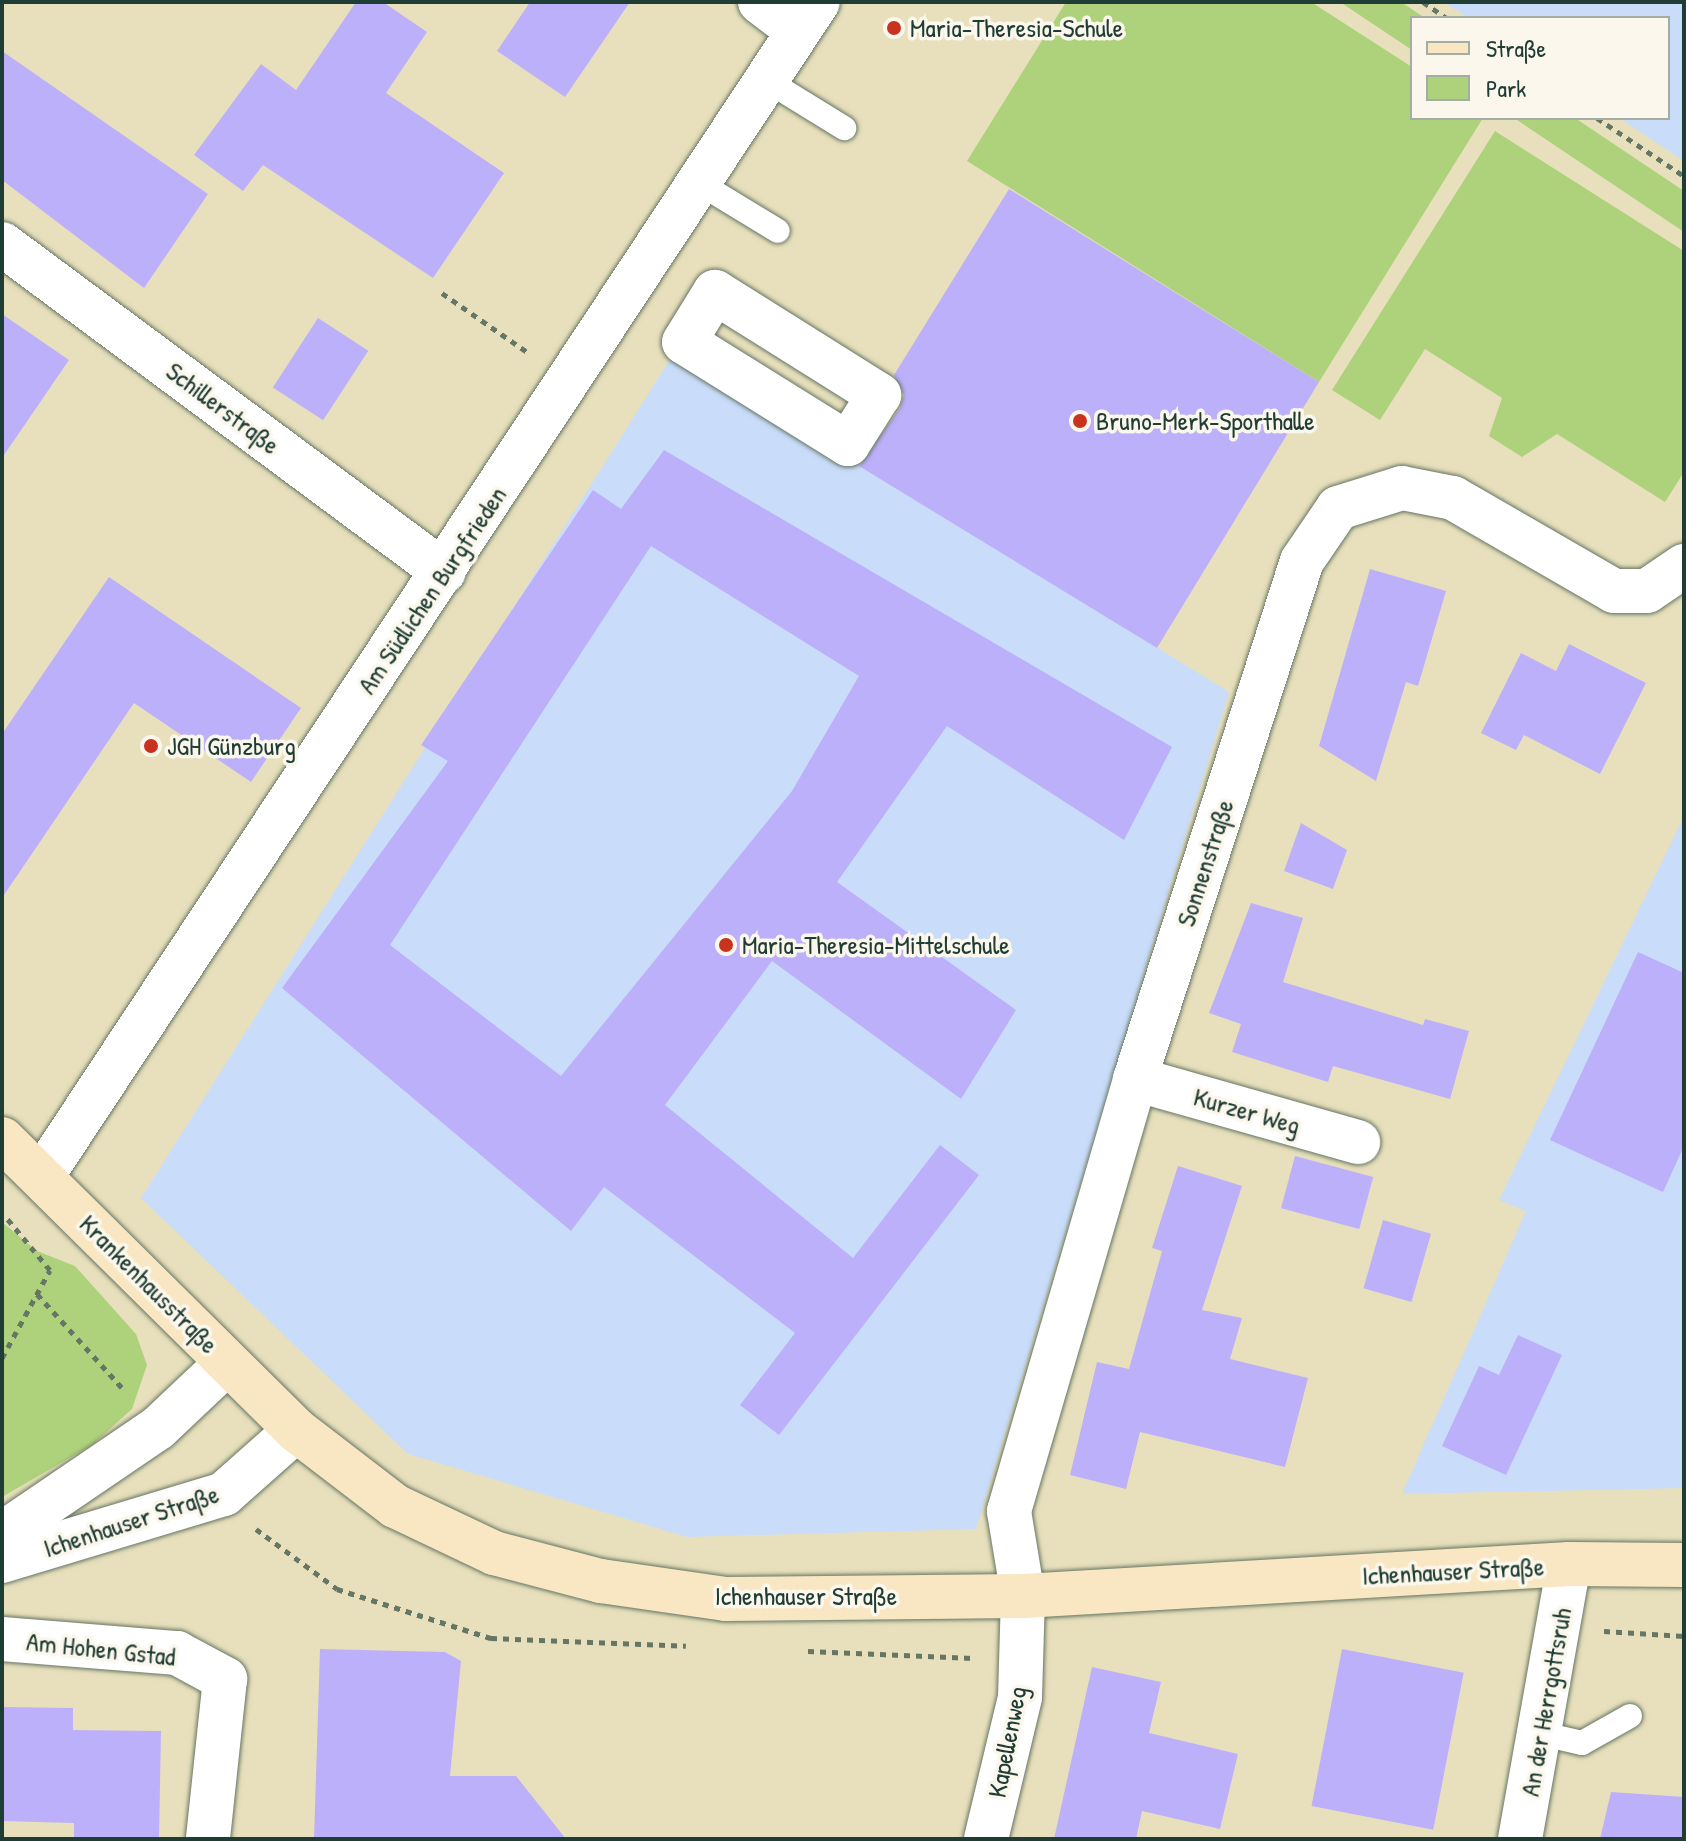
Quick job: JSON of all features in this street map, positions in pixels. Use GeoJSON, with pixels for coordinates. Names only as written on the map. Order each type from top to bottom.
{"type":"FeatureCollection","features":[{"type":"Feature","properties":{"kind":"street"},"geometry":{"type":"LineString","coordinates":[[760,2],[808,17]]}},
{"type":"Feature","properties":{"kind":"street","name":"Am Südlichen Burgfrieden"},"geometry":{"type":"LineString","coordinates":[[42,1176],[808,17]]}},
{"type":"Feature","properties":{"kind":"street","name":"Schillerstraße"},"geometry":{"type":"LineString","coordinates":[[2,244],[444,572]]}},
{"type":"Feature","properties":{"kind":"street","name":"Sonnenstraße"},"geometry":{"type":"LineString","coordinates":[[1023,1596],[1009,1511],[1135,1079],[1302,561],[1338,508],[1402,488],[1453,498],[1614,591],[1647,591],[1684,566]]}},
{"type":"Feature","properties":{"kind":"street","name":"Kurzer Weg"},"geometry":{"type":"LineString","coordinates":[[1135,1079],[1358,1142]]}},
{"type":"Feature","properties":{"kind":"street","name":"Krankenhausstraße"},"geometry":{"type":"LineString","coordinates":[[2,1139],[296,1430]]}},
{"type":"Feature","properties":{"kind":"street","name":"Ichenhauser Straße"},"geometry":{"type":"LineString","coordinates":[[2,1534],[158,1428],[227,1363]]}},
{"type":"Feature","properties":{"kind":"street","name":"Ichenhauser Straße"},"geometry":{"type":"LineString","coordinates":[[2,1561],[224,1494],[296,1430],[395,1506],[494,1553],[601,1581],[726,1599],[1023,1596],[1569,1564],[1684,1565]]}},
{"type":"Feature","properties":{"kind":"street","name":"An der Herrgottsruh"},"geometry":{"type":"LineString","coordinates":[[1520,1839],[1543,1734],[1569,1564]]}},
{"type":"Feature","properties":{"kind":"street","name":"Kapellenweg"},"geometry":{"type":"LineString","coordinates":[[986,1839],[1020,1697],[1023,1596]]}},
{"type":"Feature","properties":{"kind":"street","name":"Am Hohen Gstad"},"geometry":{"type":"LineString","coordinates":[[2,1639],[177,1653],[225,1679],[208,1839]]}},
{"type":"Feature","properties":{"kind":"lane"},"geometry":{"type":"LineString","coordinates":[[766,80],[844,128]]}},
{"type":"Feature","properties":{"kind":"lane"},"geometry":{"type":"LineString","coordinates":[[699,183],[778,231]]}},
{"type":"Feature","properties":{"kind":"lane"},"geometry":{"type":"LineString","coordinates":[[1543,1734],[1582,1743],[1630,1716]]}},
{"type":"Feature","properties":{"kind":"path"},"geometry":{"type":"LineString","coordinates":[[1423,2],[1444,16]]}},
{"type":"Feature","properties":{"kind":"path"},"geometry":{"type":"LineString","coordinates":[[1600,120],[1684,176]]}},
{"type":"Feature","properties":{"kind":"path"},"geometry":{"type":"LineString","coordinates":[[442,293],[569,381]]}},
{"type":"Feature","properties":{"kind":"path"},"geometry":{"type":"LineString","coordinates":[[2,1358],[50,1270],[7,1218]]}},
{"type":"Feature","properties":{"kind":"shaded area"},"geometry":{"type":"Polygon","coordinates":[[[1444,2],[1684,2],[1684,161],[1622,120],[1670,120],[1670,16],[1465,16],[1444,2]]]}},
{"type":"Feature","properties":{"kind":"shaded area","name":"Maria-Theresia-Mittelschule"},"geometry":{"type":"Polygon","coordinates":[[[676,350],[1229,692],[976,1529],[687,1537],[408,1454],[141,1198],[676,350]]]}},
{"type":"Feature","properties":{"kind":"shaded area"},"geometry":{"type":"Polygon","coordinates":[[[1684,816],[1684,1488],[1402,1494],[1526,1211],[1499,1200],[1684,816]]]}},
{"type":"Feature","properties":{"kind":"green space"},"geometry":{"type":"Polygon","coordinates":[[[1066,2],[1311,2],[1410,66],[1410,120],[1482,120],[1319,382],[967,161],[1066,2]]]}},
{"type":"Feature","properties":{"kind":"green space"},"geometry":{"type":"Polygon","coordinates":[[[1340,2],[1401,2],[1422,16],[1410,16],[1410,49],[1340,2]]]}},
{"type":"Feature","properties":{"kind":"green space"},"geometry":{"type":"Polygon","coordinates":[[[1517,120],[1578,120],[1684,191],[1684,232],[1517,120]]]}},
{"type":"Feature","properties":{"kind":"green space"},"geometry":{"type":"Polygon","coordinates":[[[1495,131],[1684,251],[1684,472],[1665,502],[1557,434],[1522,457],[1489,436],[1502,398],[1425,349],[1380,420],[1332,390],[1495,131]]]}},
{"type":"Feature","properties":{"kind":"green space"},"geometry":{"type":"Polygon","coordinates":[[[2,1222],[37,1251],[75,1266],[136,1334],[147,1365],[132,1409],[92,1445],[2,1497],[2,1222]]]}},
{"type":"Feature","properties":{"kind":"building"},"geometry":{"type":"Polygon","coordinates":[[[356,2],[383,2],[427,32],[386,93],[504,173],[433,278],[263,165],[243,191],[194,155],[261,64],[296,90],[356,2]]]}},
{"type":"Feature","properties":{"kind":"building"},"geometry":{"type":"Polygon","coordinates":[[[530,2],[630,2],[565,97],[497,51],[530,2]]]}},
{"type":"Feature","properties":{"kind":"building"},"geometry":{"type":"Polygon","coordinates":[[[2,51],[208,194],[144,288],[2,180],[2,51]]]}},
{"type":"Feature","properties":{"kind":"building","name":"Bruno-Merk-Sporthalle"},"geometry":{"type":"Polygon","coordinates":[[[1009,189],[1319,382],[1157,648],[859,466],[900,408],[904,395],[894,375],[1009,189]]]}},
{"type":"Feature","properties":{"kind":"building"},"geometry":{"type":"Polygon","coordinates":[[[2,314],[69,360],[2,458],[2,314]]]}},
{"type":"Feature","properties":{"kind":"building"},"geometry":{"type":"Polygon","coordinates":[[[318,318],[368,351],[323,420],[273,388],[318,318]]]}},
{"type":"Feature","properties":{"kind":"building"},"geometry":{"type":"Polygon","coordinates":[[[664,450],[1172,747],[1124,840],[947,726],[837,882],[1016,1010],[961,1099],[772,961],[665,1105],[853,1258],[940,1145],[979,1175],[779,1435],[740,1405],[795,1333],[604,1187],[571,1231],[282,988],[448,761],[421,745],[593,490],[621,509],[664,450]],[[651,546],[390,945],[561,1076],[792,791],[859,676],[651,546]]]}},
{"type":"Feature","properties":{"kind":"building"},"geometry":{"type":"Polygon","coordinates":[[[1370,569],[1446,591],[1418,686],[1406,682],[1376,781],[1319,746],[1370,569]]]}},
{"type":"Feature","properties":{"kind":"building"},"geometry":{"type":"Polygon","coordinates":[[[109,577],[301,708],[251,782],[134,703],[2,898],[2,734],[109,577]]]}},
{"type":"Feature","properties":{"kind":"building"},"geometry":{"type":"Polygon","coordinates":[[[1569,644],[1646,683],[1600,774],[1524,735],[1516,750],[1481,733],[1521,653],[1556,671],[1569,644]]]}},
{"type":"Feature","properties":{"kind":"building"},"geometry":{"type":"Polygon","coordinates":[[[1301,823],[1347,850],[1333,889],[1284,871],[1301,823]]]}},
{"type":"Feature","properties":{"kind":"building"},"geometry":{"type":"Polygon","coordinates":[[[1251,903],[1303,918],[1283,982],[1423,1025],[1425,1019],[1469,1031],[1450,1099],[1333,1066],[1328,1082],[1232,1052],[1241,1024],[1209,1013],[1251,903]]]}},
{"type":"Feature","properties":{"kind":"building"},"geometry":{"type":"Polygon","coordinates":[[[1638,952],[1684,973],[1684,1146],[1663,1192],[1550,1140],[1638,952]]]}},
{"type":"Feature","properties":{"kind":"building"},"geometry":{"type":"Polygon","coordinates":[[[1295,1156],[1373,1177],[1359,1229],[1281,1208],[1295,1156]]]}},
{"type":"Feature","properties":{"kind":"building"},"geometry":{"type":"Polygon","coordinates":[[[1178,1166],[1242,1186],[1202,1310],[1242,1318],[1230,1359],[1308,1378],[1285,1467],[1140,1432],[1126,1489],[1070,1475],[1097,1362],[1129,1369],[1162,1251],[1152,1248],[1178,1166]]]}},
{"type":"Feature","properties":{"kind":"building"},"geometry":{"type":"Polygon","coordinates":[[[1383,1220],[1431,1234],[1411,1302],[1363,1288],[1383,1220]]]}},
{"type":"Feature","properties":{"kind":"building"},"geometry":{"type":"Polygon","coordinates":[[[1518,1335],[1562,1355],[1506,1475],[1442,1446],[1479,1366],[1499,1375],[1518,1335]]]}},
{"type":"Feature","properties":{"kind":"building"},"geometry":{"type":"Polygon","coordinates":[[[320,1649],[445,1652],[461,1661],[450,1776],[516,1776],[566,1839],[314,1839],[320,1649]]]}},
{"type":"Feature","properties":{"kind":"building"},"geometry":{"type":"Polygon","coordinates":[[[1342,1649],[1464,1673],[1433,1830],[1311,1806],[1342,1649]]]}},
{"type":"Feature","properties":{"kind":"building"},"geometry":{"type":"Polygon","coordinates":[[[1092,1667],[1161,1682],[1149,1733],[1238,1754],[1220,1829],[1142,1811],[1136,1839],[1054,1839],[1092,1667]]]}},
{"type":"Feature","properties":{"kind":"building"},"geometry":{"type":"Polygon","coordinates":[[[2,1707],[73,1708],[73,1730],[161,1731],[159,1839],[74,1839],[74,1823],[2,1821],[2,1707]]]}},
{"type":"Feature","properties":{"kind":"building"},"geometry":{"type":"Polygon","coordinates":[[[1611,1792],[1684,1797],[1684,1839],[1600,1839],[1611,1792]]]}},
{"type":"Feature","properties":{"kind":"place","name":"Maria-Theresia-Schule"},"geometry":{"type":"Point","coordinates":[894,28]}},
{"type":"Feature","properties":{"kind":"place","name":"Bruno-Merk-Sporthalle"},"geometry":{"type":"Point","coordinates":[1080,421]}},
{"type":"Feature","properties":{"kind":"place","name":"JGH Günzburg"},"geometry":{"type":"Point","coordinates":[151,746]}},
{"type":"Feature","properties":{"kind":"place","name":"Maria-Theresia-Mittelschule"},"geometry":{"type":"Point","coordinates":[726,945]}}]}
